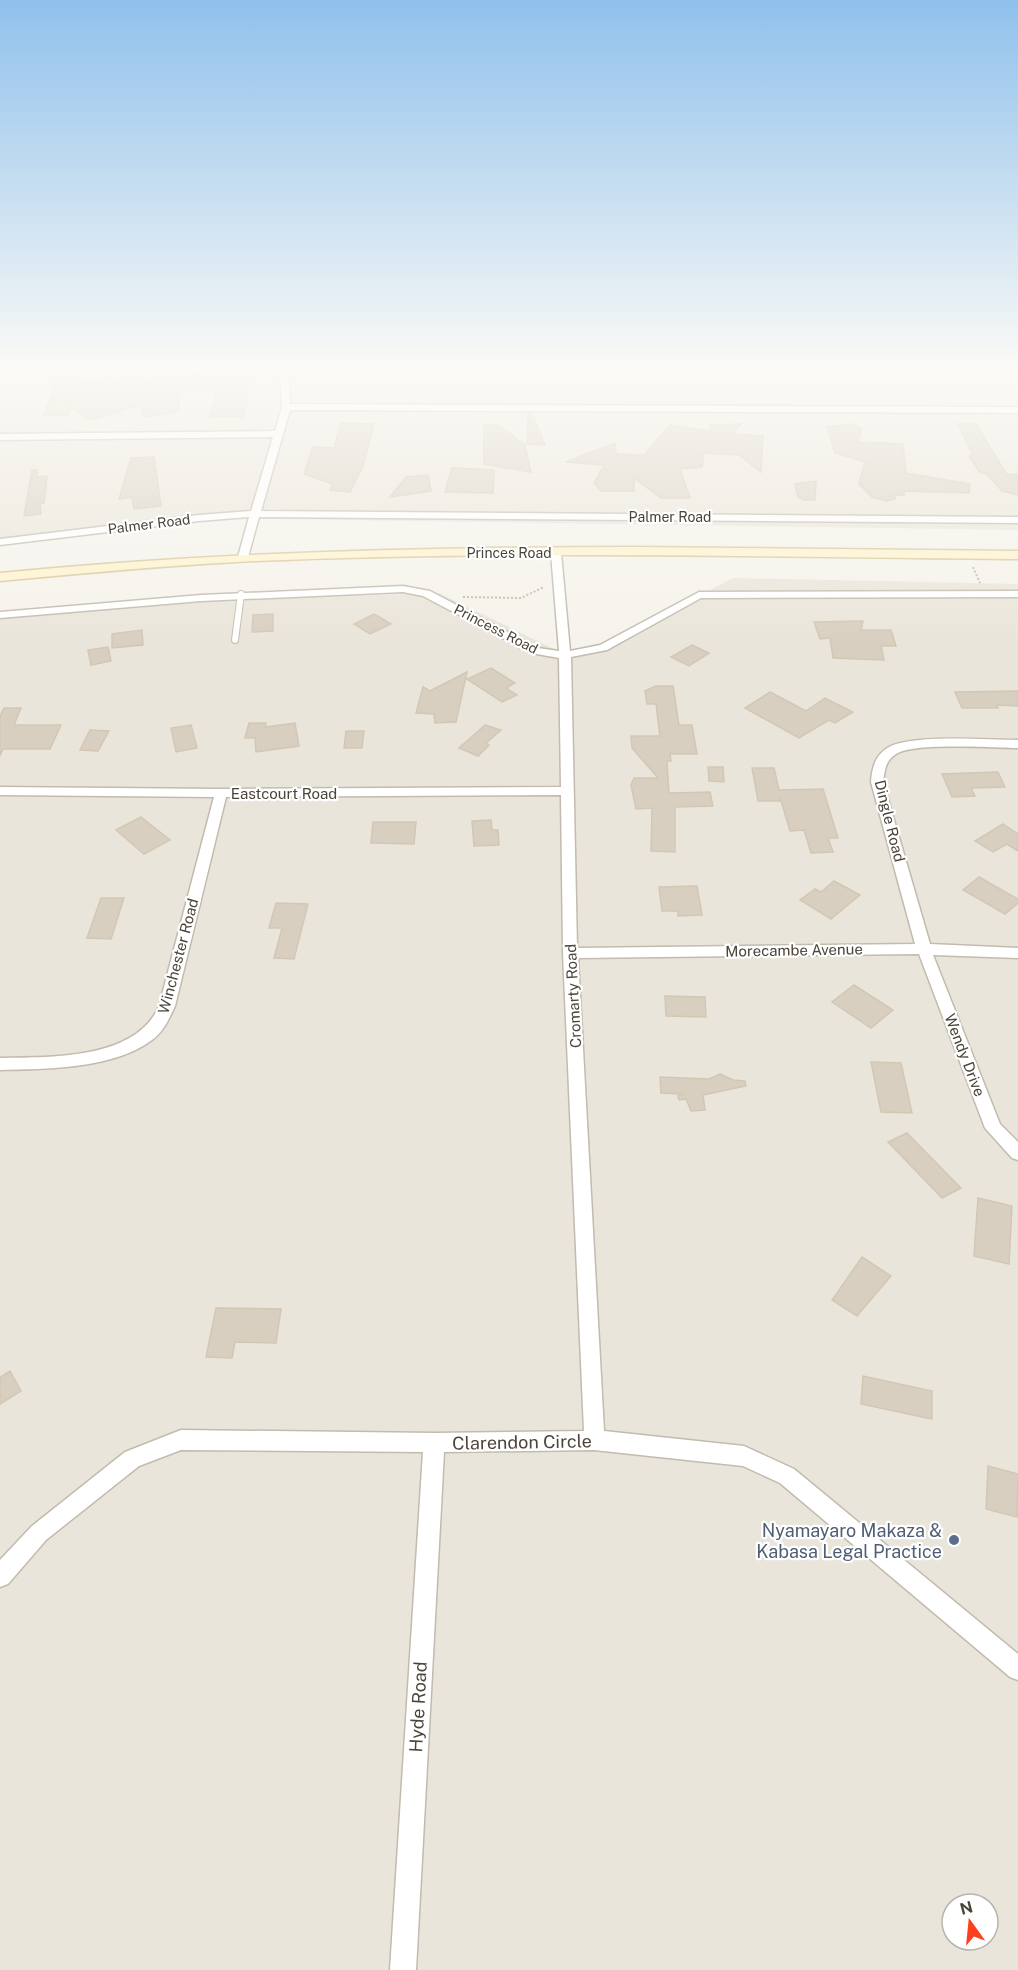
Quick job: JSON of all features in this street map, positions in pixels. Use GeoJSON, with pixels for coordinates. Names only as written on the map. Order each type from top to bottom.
{"type":"FeatureCollection","features":[{"type":"Feature","properties":{"kind":"main road","name":"Princes Road"},"geometry":{"type":"LineString","coordinates":[[0,577],[243,557],[374,553],[1018,555]]}},
{"type":"Feature","properties":{"kind":"street"},"geometry":{"type":"LineString","coordinates":[[243,557],[270,462]]}},
{"type":"Feature","properties":{"kind":"street","name":"Palmer Road"},"geometry":{"type":"LineString","coordinates":[[0,542],[199,518],[254,514],[1018,520]]}},
{"type":"Feature","properties":{"kind":"street","name":"Cromarty Road"},"geometry":{"type":"LineString","coordinates":[[556,553],[565,656],[570,953],[594,1440]]}},
{"type":"Feature","properties":{"kind":"street","name":"Princess Road"},"geometry":{"type":"LineString","coordinates":[[0,615],[123,602],[241,594],[403,589],[431,596],[535,651],[565,656],[603,648],[699,595],[1018,594]]}},
{"type":"Feature","properties":{"kind":"street","name":"Dingle Road"},"geometry":{"type":"LineString","coordinates":[[924,949],[877,782],[879,764],[893,750],[919,744],[1018,744]]}},
{"type":"Feature","properties":{"kind":"street","name":"Eastcourt Road"},"geometry":{"type":"LineString","coordinates":[[0,791],[221,793],[567,791]]}},
{"type":"Feature","properties":{"kind":"street","name":"Winchester Road"},"geometry":{"type":"LineString","coordinates":[[0,1064],[69,1060],[106,1054],[133,1044],[159,1025],[167,1006],[221,793]]}},
{"type":"Feature","properties":{"kind":"street","name":"Morecambe Avenue"},"geometry":{"type":"LineString","coordinates":[[570,953],[924,949],[1018,952]]}},
{"type":"Feature","properties":{"kind":"street","name":"Wendy Drive"},"geometry":{"type":"LineString","coordinates":[[924,949],[993,1128],[1018,1154]]}},
{"type":"Feature","properties":{"kind":"street","name":"Clarendon Circle"},"geometry":{"type":"LineString","coordinates":[[0,1576],[39,1533],[132,1459],[181,1440],[434,1443],[594,1440],[744,1456],[788,1476],[1018,1669]]}},
{"type":"Feature","properties":{"kind":"street","name":"Hyde Road"},"geometry":{"type":"LineString","coordinates":[[403,1970],[434,1443]]}},
{"type":"Feature","properties":{"kind":"lane"},"geometry":{"type":"LineString","coordinates":[[235,640],[241,594]]}},
{"type":"Feature","properties":{"kind":"path"},"geometry":{"type":"LineString","coordinates":[[968,555],[985,594]]}},
{"type":"Feature","properties":{"kind":"path"},"geometry":{"type":"LineString","coordinates":[[431,596],[522,598],[558,578]]}},
{"type":"Feature","properties":{"kind":"shaded area"},"geometry":{"type":"Polygon","coordinates":[[[0,462],[1018,462],[1018,530],[276,519],[280,508],[0,542],[0,462]]]}},
{"type":"Feature","properties":{"kind":"shaded area"},"geometry":{"type":"Polygon","coordinates":[[[733,578],[1018,584],[1018,1970],[0,1970],[0,616],[93,604],[439,593],[558,651],[595,650],[733,578]]]}},
{"type":"Feature","properties":{"kind":"building"},"geometry":{"type":"Polygon","coordinates":[[[130,462],[155,462],[161,506],[134,509],[132,497],[119,499],[130,462]]]}},
{"type":"Feature","properties":{"kind":"building"},"geometry":{"type":"Polygon","coordinates":[[[308,462],[364,462],[350,492],[330,490],[333,484],[304,474],[308,462]]]}},
{"type":"Feature","properties":{"kind":"building"},"geometry":{"type":"Polygon","coordinates":[[[484,462],[529,462],[531,472],[484,464],[484,462]]]}},
{"type":"Feature","properties":{"kind":"building"},"geometry":{"type":"Polygon","coordinates":[[[566,462],[703,462],[702,467],[680,469],[690,498],[661,498],[634,478],[634,491],[601,491],[594,483],[604,465],[566,462]]]}},
{"type":"Feature","properties":{"kind":"building"},"geometry":{"type":"Polygon","coordinates":[[[748,462],[762,462],[761,472],[748,462]]]}},
{"type":"Feature","properties":{"kind":"building"},"geometry":{"type":"Polygon","coordinates":[[[865,462],[905,462],[906,473],[970,484],[969,493],[904,491],[904,495],[895,495],[895,499],[886,501],[872,497],[859,484],[865,462]]]}},
{"type":"Feature","properties":{"kind":"building"},"geometry":{"type":"Polygon","coordinates":[[[973,462],[999,462],[1007,475],[1018,474],[1018,495],[1002,491],[986,473],[980,473],[973,462]]]}},
{"type":"Feature","properties":{"kind":"building"},"geometry":{"type":"Polygon","coordinates":[[[452,468],[494,470],[493,493],[445,492],[452,468]]]}},
{"type":"Feature","properties":{"kind":"building"},"geometry":{"type":"Polygon","coordinates":[[[32,470],[37,470],[37,477],[47,476],[44,503],[40,504],[41,514],[24,516],[32,470]]]}},
{"type":"Feature","properties":{"kind":"building"},"geometry":{"type":"Polygon","coordinates":[[[428,475],[431,491],[390,497],[406,477],[428,475]]]}},
{"type":"Feature","properties":{"kind":"building"},"geometry":{"type":"Polygon","coordinates":[[[816,481],[815,500],[804,500],[798,497],[795,484],[816,481]]]}},
{"type":"Feature","properties":{"kind":"building"},"geometry":{"type":"Polygon","coordinates":[[[273,614],[273,631],[252,632],[253,615],[273,614]]]}},
{"type":"Feature","properties":{"kind":"building"},"geometry":{"type":"Polygon","coordinates":[[[374,614],[391,624],[370,634],[354,624],[374,614]]]}},
{"type":"Feature","properties":{"kind":"building"},"geometry":{"type":"Polygon","coordinates":[[[863,621],[861,630],[891,630],[896,646],[881,646],[884,660],[833,658],[830,638],[820,639],[814,622],[863,621]]]}},
{"type":"Feature","properties":{"kind":"building"},"geometry":{"type":"Polygon","coordinates":[[[142,630],[143,645],[112,648],[112,634],[142,630]]]}},
{"type":"Feature","properties":{"kind":"building"},"geometry":{"type":"Polygon","coordinates":[[[692,645],[709,653],[689,666],[671,657],[692,645]]]}},
{"type":"Feature","properties":{"kind":"building"},"geometry":{"type":"Polygon","coordinates":[[[108,647],[111,661],[91,665],[88,650],[108,647]]]}},
{"type":"Feature","properties":{"kind":"building"},"geometry":{"type":"Polygon","coordinates":[[[491,668],[515,683],[506,688],[517,695],[502,702],[467,679],[491,668]]]}},
{"type":"Feature","properties":{"kind":"building"},"geometry":{"type":"Polygon","coordinates":[[[467,672],[456,722],[435,723],[434,714],[416,713],[423,687],[430,691],[467,672]]]}},
{"type":"Feature","properties":{"kind":"building"},"geometry":{"type":"Polygon","coordinates":[[[656,686],[673,686],[679,725],[692,725],[697,754],[670,754],[671,761],[667,761],[669,793],[710,792],[713,806],[675,807],[675,852],[651,851],[652,808],[636,809],[631,785],[634,778],[658,778],[632,748],[631,736],[660,736],[656,704],[647,704],[645,691],[656,686]]]}},
{"type":"Feature","properties":{"kind":"building"},"geometry":{"type":"Polygon","coordinates":[[[1018,691],[1018,706],[997,705],[998,708],[962,708],[955,692],[1018,691]]]}},
{"type":"Feature","properties":{"kind":"building"},"geometry":{"type":"Polygon","coordinates":[[[770,692],[806,711],[825,698],[853,712],[835,723],[829,720],[799,738],[745,708],[770,692]]]}},
{"type":"Feature","properties":{"kind":"building"},"geometry":{"type":"Polygon","coordinates":[[[4,708],[21,708],[14,725],[61,725],[50,749],[3,749],[0,756],[0,716],[4,708]]]}},
{"type":"Feature","properties":{"kind":"building"},"geometry":{"type":"Polygon","coordinates":[[[249,723],[266,723],[265,727],[295,723],[299,746],[256,752],[255,738],[245,738],[249,723]]]}},
{"type":"Feature","properties":{"kind":"building"},"geometry":{"type":"Polygon","coordinates":[[[191,725],[197,748],[176,752],[171,728],[191,725]]]}},
{"type":"Feature","properties":{"kind":"building"},"geometry":{"type":"Polygon","coordinates":[[[485,725],[501,730],[486,743],[489,745],[478,756],[459,748],[485,725]]]}},
{"type":"Feature","properties":{"kind":"building"},"geometry":{"type":"Polygon","coordinates":[[[90,730],[109,731],[98,751],[80,750],[90,730]]]}},
{"type":"Feature","properties":{"kind":"building"},"geometry":{"type":"Polygon","coordinates":[[[346,731],[364,731],[362,748],[344,748],[346,731]]]}},
{"type":"Feature","properties":{"kind":"building"},"geometry":{"type":"Polygon","coordinates":[[[708,767],[723,767],[724,782],[709,781],[708,767]]]}},
{"type":"Feature","properties":{"kind":"building"},"geometry":{"type":"Polygon","coordinates":[[[752,768],[774,768],[779,790],[823,789],[838,838],[828,838],[833,852],[811,853],[804,830],[790,831],[780,797],[781,801],[758,801],[752,768]]]}},
{"type":"Feature","properties":{"kind":"building"},"geometry":{"type":"Polygon","coordinates":[[[998,772],[1005,787],[971,788],[975,796],[952,797],[942,774],[998,772]]]}},
{"type":"Feature","properties":{"kind":"building"},"geometry":{"type":"Polygon","coordinates":[[[141,817],[170,840],[144,854],[116,830],[141,817]]]}},
{"type":"Feature","properties":{"kind":"building"},"geometry":{"type":"Polygon","coordinates":[[[491,820],[492,830],[498,830],[499,845],[474,846],[472,821],[491,820]]]}},
{"type":"Feature","properties":{"kind":"building"},"geometry":{"type":"Polygon","coordinates":[[[373,822],[416,822],[414,844],[371,843],[373,822]]]}},
{"type":"Feature","properties":{"kind":"building"},"geometry":{"type":"Polygon","coordinates":[[[1003,824],[1018,834],[1018,851],[1007,844],[993,852],[975,841],[1003,824]]]}},
{"type":"Feature","properties":{"kind":"building"},"geometry":{"type":"Polygon","coordinates":[[[979,877],[1018,899],[1018,903],[1005,914],[963,890],[979,877]]]}},
{"type":"Feature","properties":{"kind":"building"},"geometry":{"type":"Polygon","coordinates":[[[834,881],[860,895],[831,919],[800,900],[815,889],[821,892],[834,881]]]}},
{"type":"Feature","properties":{"kind":"building"},"geometry":{"type":"Polygon","coordinates":[[[697,886],[702,915],[678,916],[678,911],[662,911],[659,887],[697,886]]]}},
{"type":"Feature","properties":{"kind":"building"},"geometry":{"type":"Polygon","coordinates":[[[101,898],[124,898],[111,939],[87,938],[101,898]]]}},
{"type":"Feature","properties":{"kind":"building"},"geometry":{"type":"Polygon","coordinates":[[[276,903],[308,904],[294,959],[274,958],[282,928],[269,928],[276,903]]]}},
{"type":"Feature","properties":{"kind":"building"},"geometry":{"type":"Polygon","coordinates":[[[854,985],[893,1010],[871,1028],[832,1002],[854,985]]]}},
{"type":"Feature","properties":{"kind":"building"},"geometry":{"type":"Polygon","coordinates":[[[665,996],[705,997],[706,1017],[666,1016],[665,996]]]}},
{"type":"Feature","properties":{"kind":"building"},"geometry":{"type":"Polygon","coordinates":[[[871,1062],[901,1063],[912,1113],[881,1112],[871,1062]]]}},
{"type":"Feature","properties":{"kind":"building"},"geometry":{"type":"Polygon","coordinates":[[[720,1074],[733,1080],[745,1081],[746,1086],[703,1095],[705,1110],[691,1111],[686,1099],[679,1100],[678,1096],[682,1094],[661,1093],[660,1077],[709,1079],[720,1074]]]}},
{"type":"Feature","properties":{"kind":"building"},"geometry":{"type":"Polygon","coordinates":[[[907,1133],[961,1188],[942,1198],[888,1142],[907,1133]]]}},
{"type":"Feature","properties":{"kind":"building"},"geometry":{"type":"Polygon","coordinates":[[[978,1198],[1012,1206],[1009,1264],[974,1256],[978,1198]]]}},
{"type":"Feature","properties":{"kind":"building"},"geometry":{"type":"Polygon","coordinates":[[[862,1257],[891,1276],[857,1316],[832,1300],[862,1257]]]}},
{"type":"Feature","properties":{"kind":"building"},"geometry":{"type":"Polygon","coordinates":[[[216,1308],[281,1309],[276,1343],[235,1342],[232,1358],[206,1357],[216,1308]]]}},
{"type":"Feature","properties":{"kind":"building"},"geometry":{"type":"Polygon","coordinates":[[[10,1371],[21,1391],[0,1404],[0,1377],[10,1371]]]}},
{"type":"Feature","properties":{"kind":"building"},"geometry":{"type":"Polygon","coordinates":[[[863,1376],[932,1391],[932,1419],[861,1404],[863,1376]]]}},
{"type":"Feature","properties":{"kind":"building"},"geometry":{"type":"Polygon","coordinates":[[[988,1466],[1018,1474],[1017,1517],[986,1509],[988,1466]]]}},
{"type":"Feature","properties":{"kind":"place","name":"Nyamayaro Makaza & Kabasa Legal Practice"},"geometry":{"type":"Point","coordinates":[954,1540]}}]}
